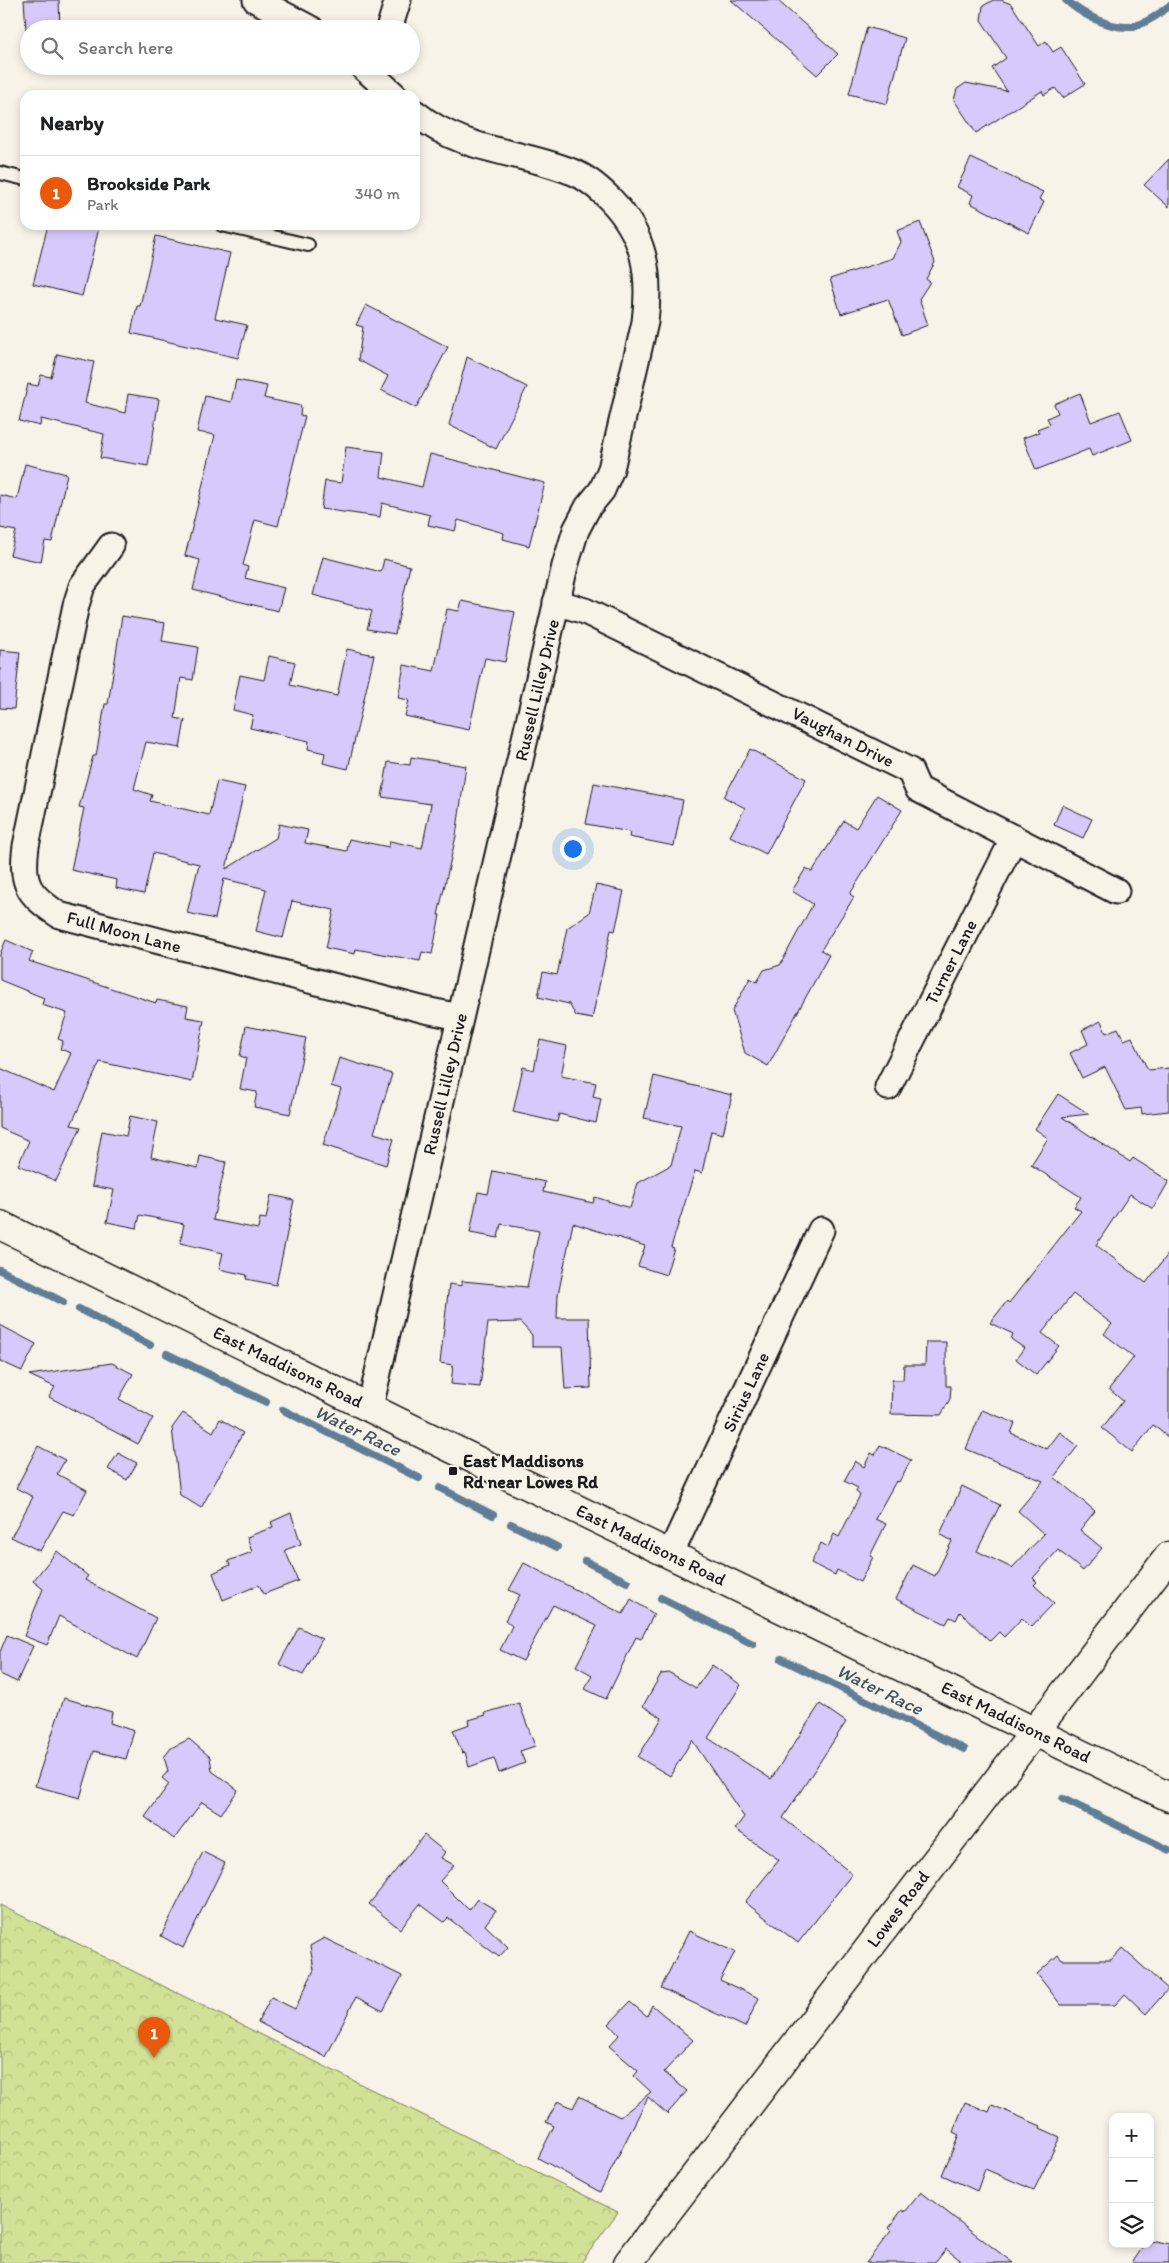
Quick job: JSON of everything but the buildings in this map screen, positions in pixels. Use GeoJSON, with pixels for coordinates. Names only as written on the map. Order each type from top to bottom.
{"type":"FeatureCollection","features":[{"type":"Feature","properties":{"kind":"street"},"geometry":{"type":"LineString","coordinates":[[256,0],[294,20]]}},
{"type":"Feature","properties":{"kind":"street"},"geometry":{"type":"LineString","coordinates":[[392,20],[398,0]]}},
{"type":"Feature","properties":{"kind":"street"},"geometry":{"type":"LineString","coordinates":[[373,75],[389,90]]}},
{"type":"Feature","properties":{"kind":"street","name":"Russell Lilley Drive"},"geometry":{"type":"LineString","coordinates":[[370,1407],[556,602],[576,530],[588,507],[602,490],[611,469],[645,322],[648,300],[646,268],[640,241],[622,212],[600,189],[572,171],[493,151],[456,137],[420,117]]}},
{"type":"Feature","properties":{"kind":"street","name":"Full Moon Lane"},"geometry":{"type":"LineString","coordinates":[[111,546],[82,586],[76,606],[26,846],[24,865],[26,882],[39,902],[59,915],[425,1010],[460,1017]]}},
{"type":"Feature","properties":{"kind":"street","name":"Vaughan Drive"},"geometry":{"type":"LineString","coordinates":[[556,602],[585,611],[910,771],[918,789],[1116,891]]}},
{"type":"Feature","properties":{"kind":"street","name":"Turner Lane"},"geometry":{"type":"LineString","coordinates":[[888,1087],[1014,838]]}},
{"type":"Feature","properties":{"kind":"street","name":"East Maddisons Road"},"geometry":{"type":"LineString","coordinates":[[0,1225],[1169,1797]]}},
{"type":"Feature","properties":{"kind":"street","name":"Sirius Lane"},"geometry":{"type":"LineString","coordinates":[[670,1554],[822,1230]]}},
{"type":"Feature","properties":{"kind":"street","name":"Lowes Road"},"geometry":{"type":"LineString","coordinates":[[628,2263],[1169,1556]]}},
{"type":"Feature","properties":{"kind":"lane"},"geometry":{"type":"LineString","coordinates":[[0,173],[20,178]]}},
{"type":"Feature","properties":{"kind":"lane"},"geometry":{"type":"LineString","coordinates":[[244,230],[308,245]]}},
{"type":"Feature","properties":{"kind":"green space"},"geometry":{"type":"Polygon","coordinates":[[[0,1905],[618,2212],[581,2263],[0,2263],[0,1905]]]}},
{"type":"Feature","properties":{"kind":"waterway","name":"Water Race"},"geometry":{"type":"LineString","coordinates":[[1066,0],[1078,10],[1102,22],[1127,27],[1144,23],[1169,6]]}},
{"type":"Feature","properties":{"kind":"waterway","name":"Water Race"},"geometry":{"type":"LineString","coordinates":[[0,1270],[63,1302]]}},
{"type":"Feature","properties":{"kind":"waterway","name":"Water Race"},"geometry":{"type":"LineString","coordinates":[[79,1309],[150,1345]]}},
{"type":"Feature","properties":{"kind":"waterway","name":"Water Race"},"geometry":{"type":"LineString","coordinates":[[167,1354],[266,1402]]}},
{"type":"Feature","properties":{"kind":"waterway","name":"Water Race"},"geometry":{"type":"LineString","coordinates":[[283,1410],[419,1478]]}},
{"type":"Feature","properties":{"kind":"waterway","name":"Water Race"},"geometry":{"type":"LineString","coordinates":[[440,1488],[493,1515]]}},
{"type":"Feature","properties":{"kind":"waterway","name":"Water Race"},"geometry":{"type":"LineString","coordinates":[[511,1524],[557,1547]]}},
{"type":"Feature","properties":{"kind":"waterway","name":"Water Race"},"geometry":{"type":"LineString","coordinates":[[585,1561],[627,1582]]}},
{"type":"Feature","properties":{"kind":"waterway","name":"Water Race"},"geometry":{"type":"LineString","coordinates":[[661,1598],[753,1644]]}},
{"type":"Feature","properties":{"kind":"waterway","name":"Water Race"},"geometry":{"type":"LineString","coordinates":[[782,1659],[964,1749]]}},
{"type":"Feature","properties":{"kind":"waterway","name":"Water Race"},"geometry":{"type":"LineString","coordinates":[[1063,1799],[1169,1850]]}},
{"type":"Feature","properties":{"kind":"place","name":"East Maddisons Rd near Lowes Rd"},"geometry":{"type":"Point","coordinates":[453,1471]}},
{"type":"Feature","properties":{"kind":"place","name":"Brookside Park"},"geometry":{"type":"Point","coordinates":[154,2058]}}]}
